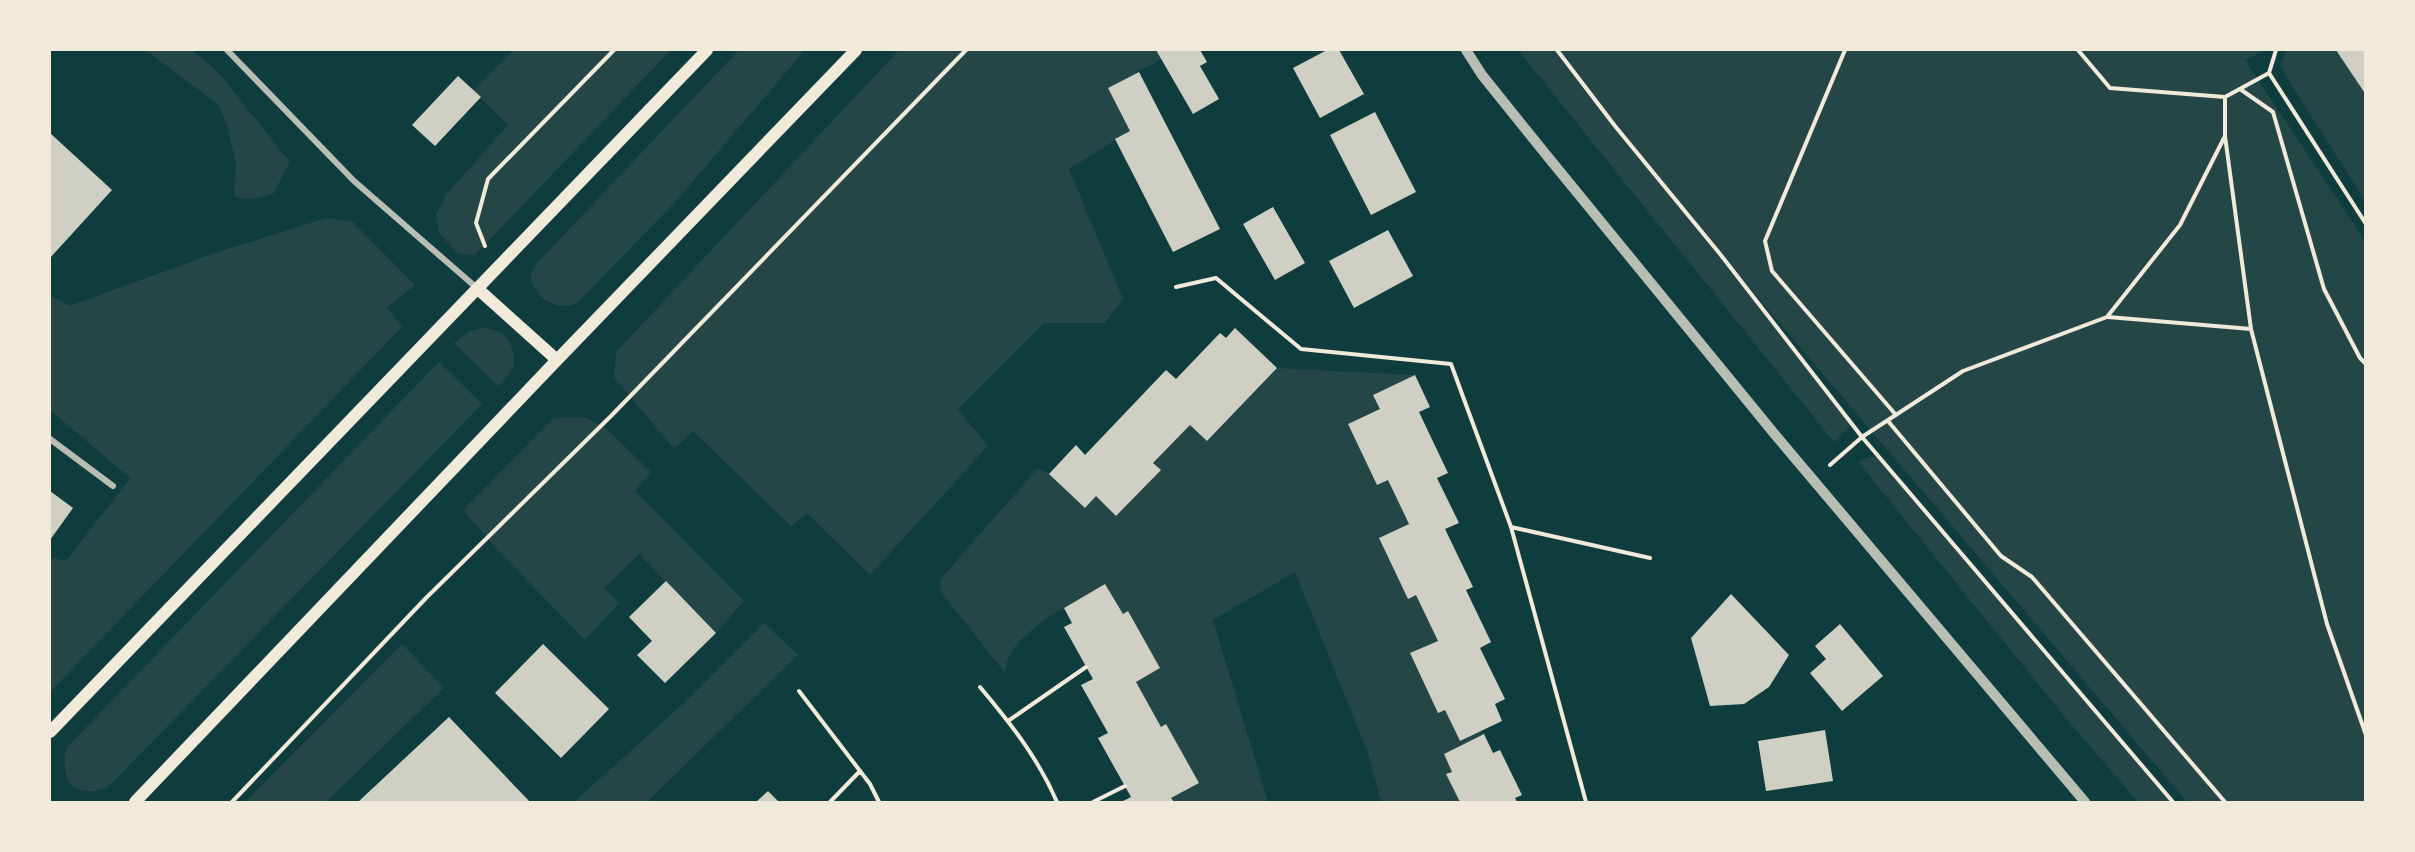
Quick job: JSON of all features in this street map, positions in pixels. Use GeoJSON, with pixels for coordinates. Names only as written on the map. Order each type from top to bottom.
{"type":"FeatureCollection","features":[{"type":"Feature","properties":{"kind":"main road"},"geometry":{"type":"LineString","coordinates":[[50,732],[707,50]]}},
{"type":"Feature","properties":{"kind":"main road"},"geometry":{"type":"LineString","coordinates":[[135,802],[856,50]]}},
{"type":"Feature","properties":{"kind":"main road"},"geometry":{"type":"LineString","coordinates":[[477,289],[557,360]]}},
{"type":"Feature","properties":{"kind":"street"},"geometry":{"type":"LineString","coordinates":[[227,50],[354,181],[477,289]]}},
{"type":"Feature","properties":{"kind":"street"},"geometry":{"type":"LineString","coordinates":[[1466,50],[1482,75],[1777,437],[2085,802]]}},
{"type":"Feature","properties":{"kind":"street"},"geometry":{"type":"LineString","coordinates":[[50,439],[113,486]]}},
{"type":"Feature","properties":{"kind":"path"},"geometry":{"type":"LineString","coordinates":[[494,272],[476,223],[488,179],[614,50]]}},
{"type":"Feature","properties":{"kind":"path"},"geometry":{"type":"LineString","coordinates":[[232,802],[426,598],[610,416],[966,50]]}},
{"type":"Feature","properties":{"kind":"path"},"geometry":{"type":"LineString","coordinates":[[1557,50],[1862,437],[2173,802]]}},
{"type":"Feature","properties":{"kind":"path"},"geometry":{"type":"LineString","coordinates":[[1845,50],[1765,241],[1772,271],[1896,415]]}},
{"type":"Feature","properties":{"kind":"path"},"geometry":{"type":"LineString","coordinates":[[2078,50],[2110,88],[2225,97],[2269,73],[2276,50]]}},
{"type":"Feature","properties":{"kind":"path"},"geometry":{"type":"LineString","coordinates":[[2269,73],[2366,224]]}},
{"type":"Feature","properties":{"kind":"path"},"geometry":{"type":"LineString","coordinates":[[2240,89],[2272,112],[2324,289],[2360,358],[2366,364]]}},
{"type":"Feature","properties":{"kind":"path"},"geometry":{"type":"LineString","coordinates":[[2225,97],[2225,136],[2251,329],[2327,624],[2366,735]]}},
{"type":"Feature","properties":{"kind":"path"},"geometry":{"type":"LineString","coordinates":[[2107,317],[2180,225],[2225,136]]}},
{"type":"Feature","properties":{"kind":"path"},"geometry":{"type":"LineString","coordinates":[[1176,287],[1216,278],[1301,349],[1450,364],[1511,527],[1586,802]]}},
{"type":"Feature","properties":{"kind":"path"},"geometry":{"type":"LineString","coordinates":[[1814,479],[1862,437],[1963,371],[2107,317],[2251,329]]}},
{"type":"Feature","properties":{"kind":"path"},"geometry":{"type":"LineString","coordinates":[[1888,421],[2001,556],[2032,577],[2225,802]]}},
{"type":"Feature","properties":{"kind":"path"},"geometry":{"type":"LineString","coordinates":[[1511,527],[1650,558]]}},
{"type":"Feature","properties":{"kind":"path"},"geometry":{"type":"LineString","coordinates":[[1008,721],[1086,668]]}},
{"type":"Feature","properties":{"kind":"path"},"geometry":{"type":"LineString","coordinates":[[980,687],[1020,735],[1057,802]]}},
{"type":"Feature","properties":{"kind":"path"},"geometry":{"type":"LineString","coordinates":[[799,691],[861,771],[879,802]]}},
{"type":"Feature","properties":{"kind":"path"},"geometry":{"type":"LineString","coordinates":[[830,802],[861,771]]}},
{"type":"Feature","properties":{"kind":"path"},"geometry":{"type":"LineString","coordinates":[[1092,802],[1125,786]]}},
{"type":"Feature","properties":{"kind":"shaded area"},"geometry":{"type":"Polygon","coordinates":[[[145,50],[192,50],[218,72],[290,162],[273,194],[255,199],[234,197],[236,165],[228,128],[218,104],[145,50]]]}},
{"type":"Feature","properties":{"kind":"shaded area"},"geometry":{"type":"Polygon","coordinates":[[[513,50],[671,50],[475,255],[458,254],[439,233],[436,215],[445,196],[508,125],[473,91],[513,50]]]}},
{"type":"Feature","properties":{"kind":"shaded area"},"geometry":{"type":"Polygon","coordinates":[[[739,50],[805,50],[678,199],[580,300],[567,306],[560,306],[546,300],[535,290],[532,283],[531,276],[537,263],[739,50]]]}},
{"type":"Feature","properties":{"kind":"shaded area"},"geometry":{"type":"Polygon","coordinates":[[[899,50],[1156,50],[1162,59],[1108,88],[1130,131],[1069,169],[1123,299],[1105,323],[1044,323],[958,409],[988,446],[870,575],[807,513],[791,526],[693,431],[674,449],[614,377],[616,352],[899,50]]]}},
{"type":"Feature","properties":{"kind":"shaded area"},"geometry":{"type":"Polygon","coordinates":[[[1518,50],[2265,50],[2245,60],[2365,241],[2365,802],[2187,802],[1652,173],[1852,424],[1834,442],[1518,50]]]}},
{"type":"Feature","properties":{"kind":"shaded area"},"geometry":{"type":"Polygon","coordinates":[[[2286,50],[2338,50],[2365,95],[2365,201],[2280,67],[2286,50]]]}},
{"type":"Feature","properties":{"kind":"shaded area"},"geometry":{"type":"Polygon","coordinates":[[[326,218],[353,222],[415,285],[387,308],[402,327],[50,692],[50,557],[66,561],[130,478],[50,410],[50,295],[69,306],[218,252],[326,218]]]}},
{"type":"Feature","properties":{"kind":"shaded area"},"geometry":{"type":"Polygon","coordinates":[[[483,328],[502,334],[510,343],[514,354],[510,374],[498,386],[454,343],[470,331],[483,328]]]}},
{"type":"Feature","properties":{"kind":"shaded area"},"geometry":{"type":"Polygon","coordinates":[[[439,362],[482,404],[108,787],[86,791],[71,784],[65,769],[67,747],[439,362]]]}},
{"type":"Feature","properties":{"kind":"shaded area"},"geometry":{"type":"Polygon","coordinates":[[[1277,368],[1415,375],[1374,394],[1380,409],[1348,424],[1377,484],[1388,480],[1409,524],[1379,539],[1408,599],[1416,595],[1438,641],[1410,654],[1438,713],[1445,710],[1459,741],[1481,731],[1484,734],[1444,754],[1452,772],[1446,774],[1460,802],[1381,802],[1368,753],[1295,572],[1213,620],[1268,802],[1174,802],[1171,798],[1198,783],[1165,725],[1161,727],[1136,682],[1160,668],[1128,611],[1123,614],[1106,585],[1066,606],[1023,638],[1008,659],[1005,673],[942,593],[940,583],[943,576],[1038,468],[1049,474],[1085,508],[1096,496],[1116,516],[1160,470],[1153,463],[1190,425],[1208,441],[1277,368]]]}},
{"type":"Feature","properties":{"kind":"shaded area"},"geometry":{"type":"Polygon","coordinates":[[[585,417],[607,429],[651,472],[635,491],[744,601],[716,633],[639,554],[605,588],[619,603],[585,640],[496,548],[463,510],[554,418],[585,417]]]}},
{"type":"Feature","properties":{"kind":"shaded area"},"geometry":{"type":"Polygon","coordinates":[[[1867,457],[1879,457],[2173,802],[2138,802],[2064,716],[1859,463],[1867,457]]]}},
{"type":"Feature","properties":{"kind":"shaded area"},"geometry":{"type":"Polygon","coordinates":[[[764,623],[798,655],[647,802],[574,802],[685,702],[764,623]]]}},
{"type":"Feature","properties":{"kind":"shaded area"},"geometry":{"type":"Polygon","coordinates":[[[402,644],[444,688],[326,802],[245,802],[402,644]]]}},
{"type":"Feature","properties":{"kind":"building"},"geometry":{"type":"Polygon","coordinates":[[[1156,50],[1200,50],[1207,62],[1200,66],[1219,99],[1193,114],[1156,50]]]}},
{"type":"Feature","properties":{"kind":"building"},"geometry":{"type":"Polygon","coordinates":[[[1327,50],[1339,50],[1364,94],[1320,118],[1293,68],[1327,50]]]}},
{"type":"Feature","properties":{"kind":"building"},"geometry":{"type":"Polygon","coordinates":[[[2336,50],[2366,50],[2366,95],[2336,50]]]}},
{"type":"Feature","properties":{"kind":"building"},"geometry":{"type":"Polygon","coordinates":[[[1139,72],[1220,229],[1173,252],[1115,139],[1130,131],[1108,88],[1139,72]]]}},
{"type":"Feature","properties":{"kind":"building"},"geometry":{"type":"Polygon","coordinates":[[[458,76],[481,97],[435,146],[412,125],[458,76]]]}},
{"type":"Feature","properties":{"kind":"building"},"geometry":{"type":"Polygon","coordinates":[[[1375,112],[1416,192],[1371,215],[1330,135],[1375,112]]]}},
{"type":"Feature","properties":{"kind":"building"},"geometry":{"type":"Polygon","coordinates":[[[50,133],[112,190],[50,258],[50,133]]]}},
{"type":"Feature","properties":{"kind":"building"},"geometry":{"type":"Polygon","coordinates":[[[1273,207],[1305,263],[1275,280],[1243,224],[1273,207]]]}},
{"type":"Feature","properties":{"kind":"building"},"geometry":{"type":"Polygon","coordinates":[[[1388,230],[1413,276],[1354,308],[1329,261],[1388,230]]]}},
{"type":"Feature","properties":{"kind":"building"},"geometry":{"type":"Polygon","coordinates":[[[1235,328],[1277,368],[1207,441],[1190,425],[1153,463],[1161,470],[1116,516],[1096,496],[1085,508],[1049,474],[1076,445],[1085,455],[1166,370],[1176,379],[1220,333],[1226,338],[1235,328]]]}},
{"type":"Feature","properties":{"kind":"building"},"geometry":{"type":"Polygon","coordinates":[[[1415,375],[1430,407],[1419,412],[1448,473],[1437,478],[1459,523],[1445,529],[1473,587],[1466,590],[1491,642],[1480,648],[1505,699],[1495,704],[1502,721],[1460,741],[1445,710],[1438,713],[1410,653],[1438,641],[1416,595],[1408,599],[1379,538],[1409,524],[1388,480],[1377,485],[1348,424],[1380,409],[1373,395],[1415,375]]]}},
{"type":"Feature","properties":{"kind":"building"},"geometry":{"type":"Polygon","coordinates":[[[50,491],[73,508],[50,540],[50,491]]]}},
{"type":"Feature","properties":{"kind":"building"},"geometry":{"type":"Polygon","coordinates":[[[666,581],[716,633],[665,683],[637,655],[652,641],[629,617],[666,581]]]}},
{"type":"Feature","properties":{"kind":"building"},"geometry":{"type":"Polygon","coordinates":[[[1105,584],[1123,614],[1128,611],[1160,668],[1136,682],[1161,727],[1166,724],[1199,783],[1171,798],[1174,802],[1121,802],[1131,797],[1098,738],[1108,733],[1081,685],[1093,679],[1064,627],[1072,623],[1064,608],[1105,584]]]}},
{"type":"Feature","properties":{"kind":"building"},"geometry":{"type":"Polygon","coordinates":[[[1731,594],[1789,655],[1769,687],[1744,704],[1710,706],[1691,638],[1731,594]]]}},
{"type":"Feature","properties":{"kind":"building"},"geometry":{"type":"Polygon","coordinates":[[[1840,624],[1883,676],[1842,711],[1810,673],[1826,659],[1815,646],[1840,624]]]}},
{"type":"Feature","properties":{"kind":"building"},"geometry":{"type":"Polygon","coordinates":[[[543,644],[609,709],[561,758],[495,693],[543,644]]]}},
{"type":"Feature","properties":{"kind":"building"},"geometry":{"type":"Polygon","coordinates":[[[449,717],[530,802],[358,802],[449,717]]]}},
{"type":"Feature","properties":{"kind":"building"},"geometry":{"type":"Polygon","coordinates":[[[1825,730],[1833,781],[1766,791],[1758,741],[1825,730]]]}},
{"type":"Feature","properties":{"kind":"building"},"geometry":{"type":"Polygon","coordinates":[[[1484,734],[1493,753],[1500,750],[1522,795],[1515,798],[1517,802],[1460,802],[1446,774],[1452,772],[1444,754],[1484,734]]]}},
{"type":"Feature","properties":{"kind":"building"},"geometry":{"type":"Polygon","coordinates":[[[768,791],[779,802],[756,802],[768,791]]]}}]}
